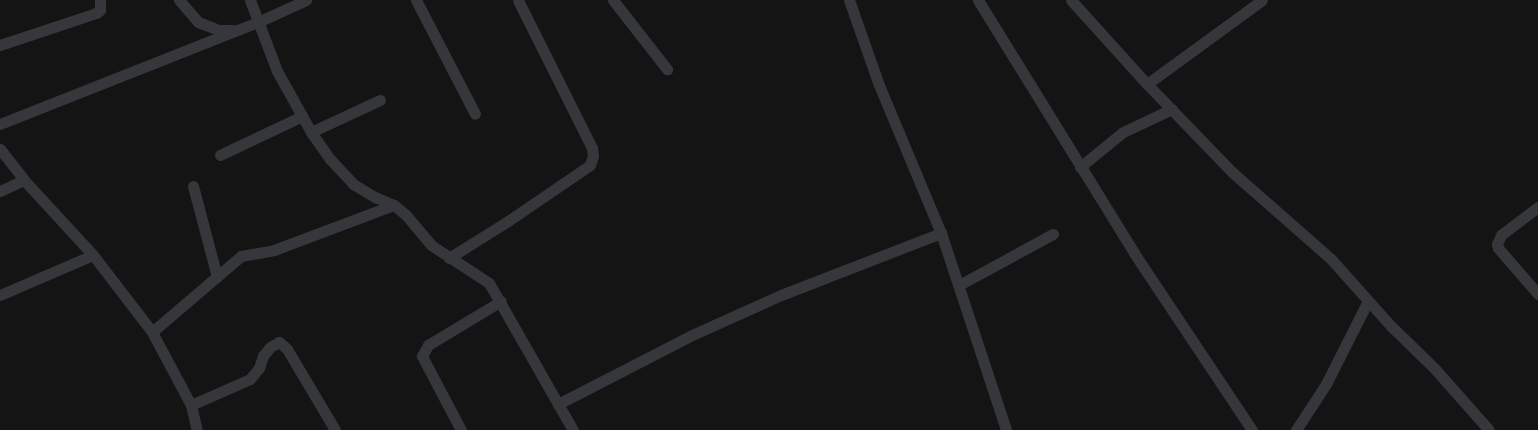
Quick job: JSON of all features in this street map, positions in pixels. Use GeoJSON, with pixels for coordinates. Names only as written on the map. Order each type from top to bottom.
{"type":"FeatureCollection","features":[{"type":"Feature","properties":{"kind":"street"},"geometry":{"type":"LineString","coordinates":[[0,45],[96,14],[100,10],[100,0]]}},
{"type":"Feature","properties":{"kind":"street"},"geometry":{"type":"LineString","coordinates":[[179,0],[198,22],[219,30],[238,30]]}},
{"type":"Feature","properties":{"kind":"street"},"geometry":{"type":"LineString","coordinates":[[250,0],[277,72],[311,132],[330,159],[353,184],[375,197],[394,205],[406,215],[431,245],[489,283],[573,430]]}},
{"type":"Feature","properties":{"kind":"street"},"geometry":{"type":"LineString","coordinates":[[0,124],[258,22],[306,0]]}},
{"type":"Feature","properties":{"kind":"street"},"geometry":{"type":"LineString","coordinates":[[416,0],[475,114]]}},
{"type":"Feature","properties":{"kind":"street"},"geometry":{"type":"LineString","coordinates":[[449,258],[508,221],[590,165],[593,156],[592,148],[518,0]]}},
{"type":"Feature","properties":{"kind":"street"},"geometry":{"type":"LineString","coordinates":[[613,0],[667,69]]}},
{"type":"Feature","properties":{"kind":"street"},"geometry":{"type":"LineString","coordinates":[[849,0],[879,85],[940,233],[959,285],[1006,430]]}},
{"type":"Feature","properties":{"kind":"street"},"geometry":{"type":"LineString","coordinates":[[978,0],[1134,253],[1252,430]]}},
{"type":"Feature","properties":{"kind":"street"},"geometry":{"type":"LineString","coordinates":[[1071,0],[1147,84],[1232,172],[1331,259],[1368,302],[1435,369],[1489,430]]}},
{"type":"Feature","properties":{"kind":"street"},"geometry":{"type":"LineString","coordinates":[[1147,84],[1262,0]]}},
{"type":"Feature","properties":{"kind":"street"},"geometry":{"type":"LineString","coordinates":[[311,132],[380,100]]}},
{"type":"Feature","properties":{"kind":"street"},"geometry":{"type":"LineString","coordinates":[[1080,167],[1134,124],[1172,109]]}},
{"type":"Feature","properties":{"kind":"street"},"geometry":{"type":"LineString","coordinates":[[220,156],[302,116]]}},
{"type":"Feature","properties":{"kind":"street"},"geometry":{"type":"LineString","coordinates":[[0,149],[24,180],[93,255],[152,332],[191,405],[197,430]]}},
{"type":"Feature","properties":{"kind":"street"},"geometry":{"type":"LineString","coordinates":[[0,191],[24,180]]}},
{"type":"Feature","properties":{"kind":"street"},"geometry":{"type":"LineString","coordinates":[[193,186],[217,276]]}},
{"type":"Feature","properties":{"kind":"street"},"geometry":{"type":"LineString","coordinates":[[152,332],[241,256],[274,250],[394,205]]}},
{"type":"Feature","properties":{"kind":"street"},"geometry":{"type":"LineString","coordinates":[[1538,207],[1502,235],[1497,244],[1498,248],[1538,294]]}},
{"type":"Feature","properties":{"kind":"street"},"geometry":{"type":"LineString","coordinates":[[558,404],[692,335],[773,298],[940,233]]}},
{"type":"Feature","properties":{"kind":"street"},"geometry":{"type":"LineString","coordinates":[[959,285],[1053,234]]}},
{"type":"Feature","properties":{"kind":"street"},"geometry":{"type":"LineString","coordinates":[[0,295],[93,255]]}},
{"type":"Feature","properties":{"kind":"street"},"geometry":{"type":"LineString","coordinates":[[461,430],[422,356],[428,345],[501,302]]}},
{"type":"Feature","properties":{"kind":"street"},"geometry":{"type":"LineString","coordinates":[[1296,430],[1326,384],[1368,302]]}},
{"type":"Feature","properties":{"kind":"street"},"geometry":{"type":"LineString","coordinates":[[191,405],[250,379],[259,368],[263,356],[270,347],[279,342],[288,349],[335,430]]}}]}
